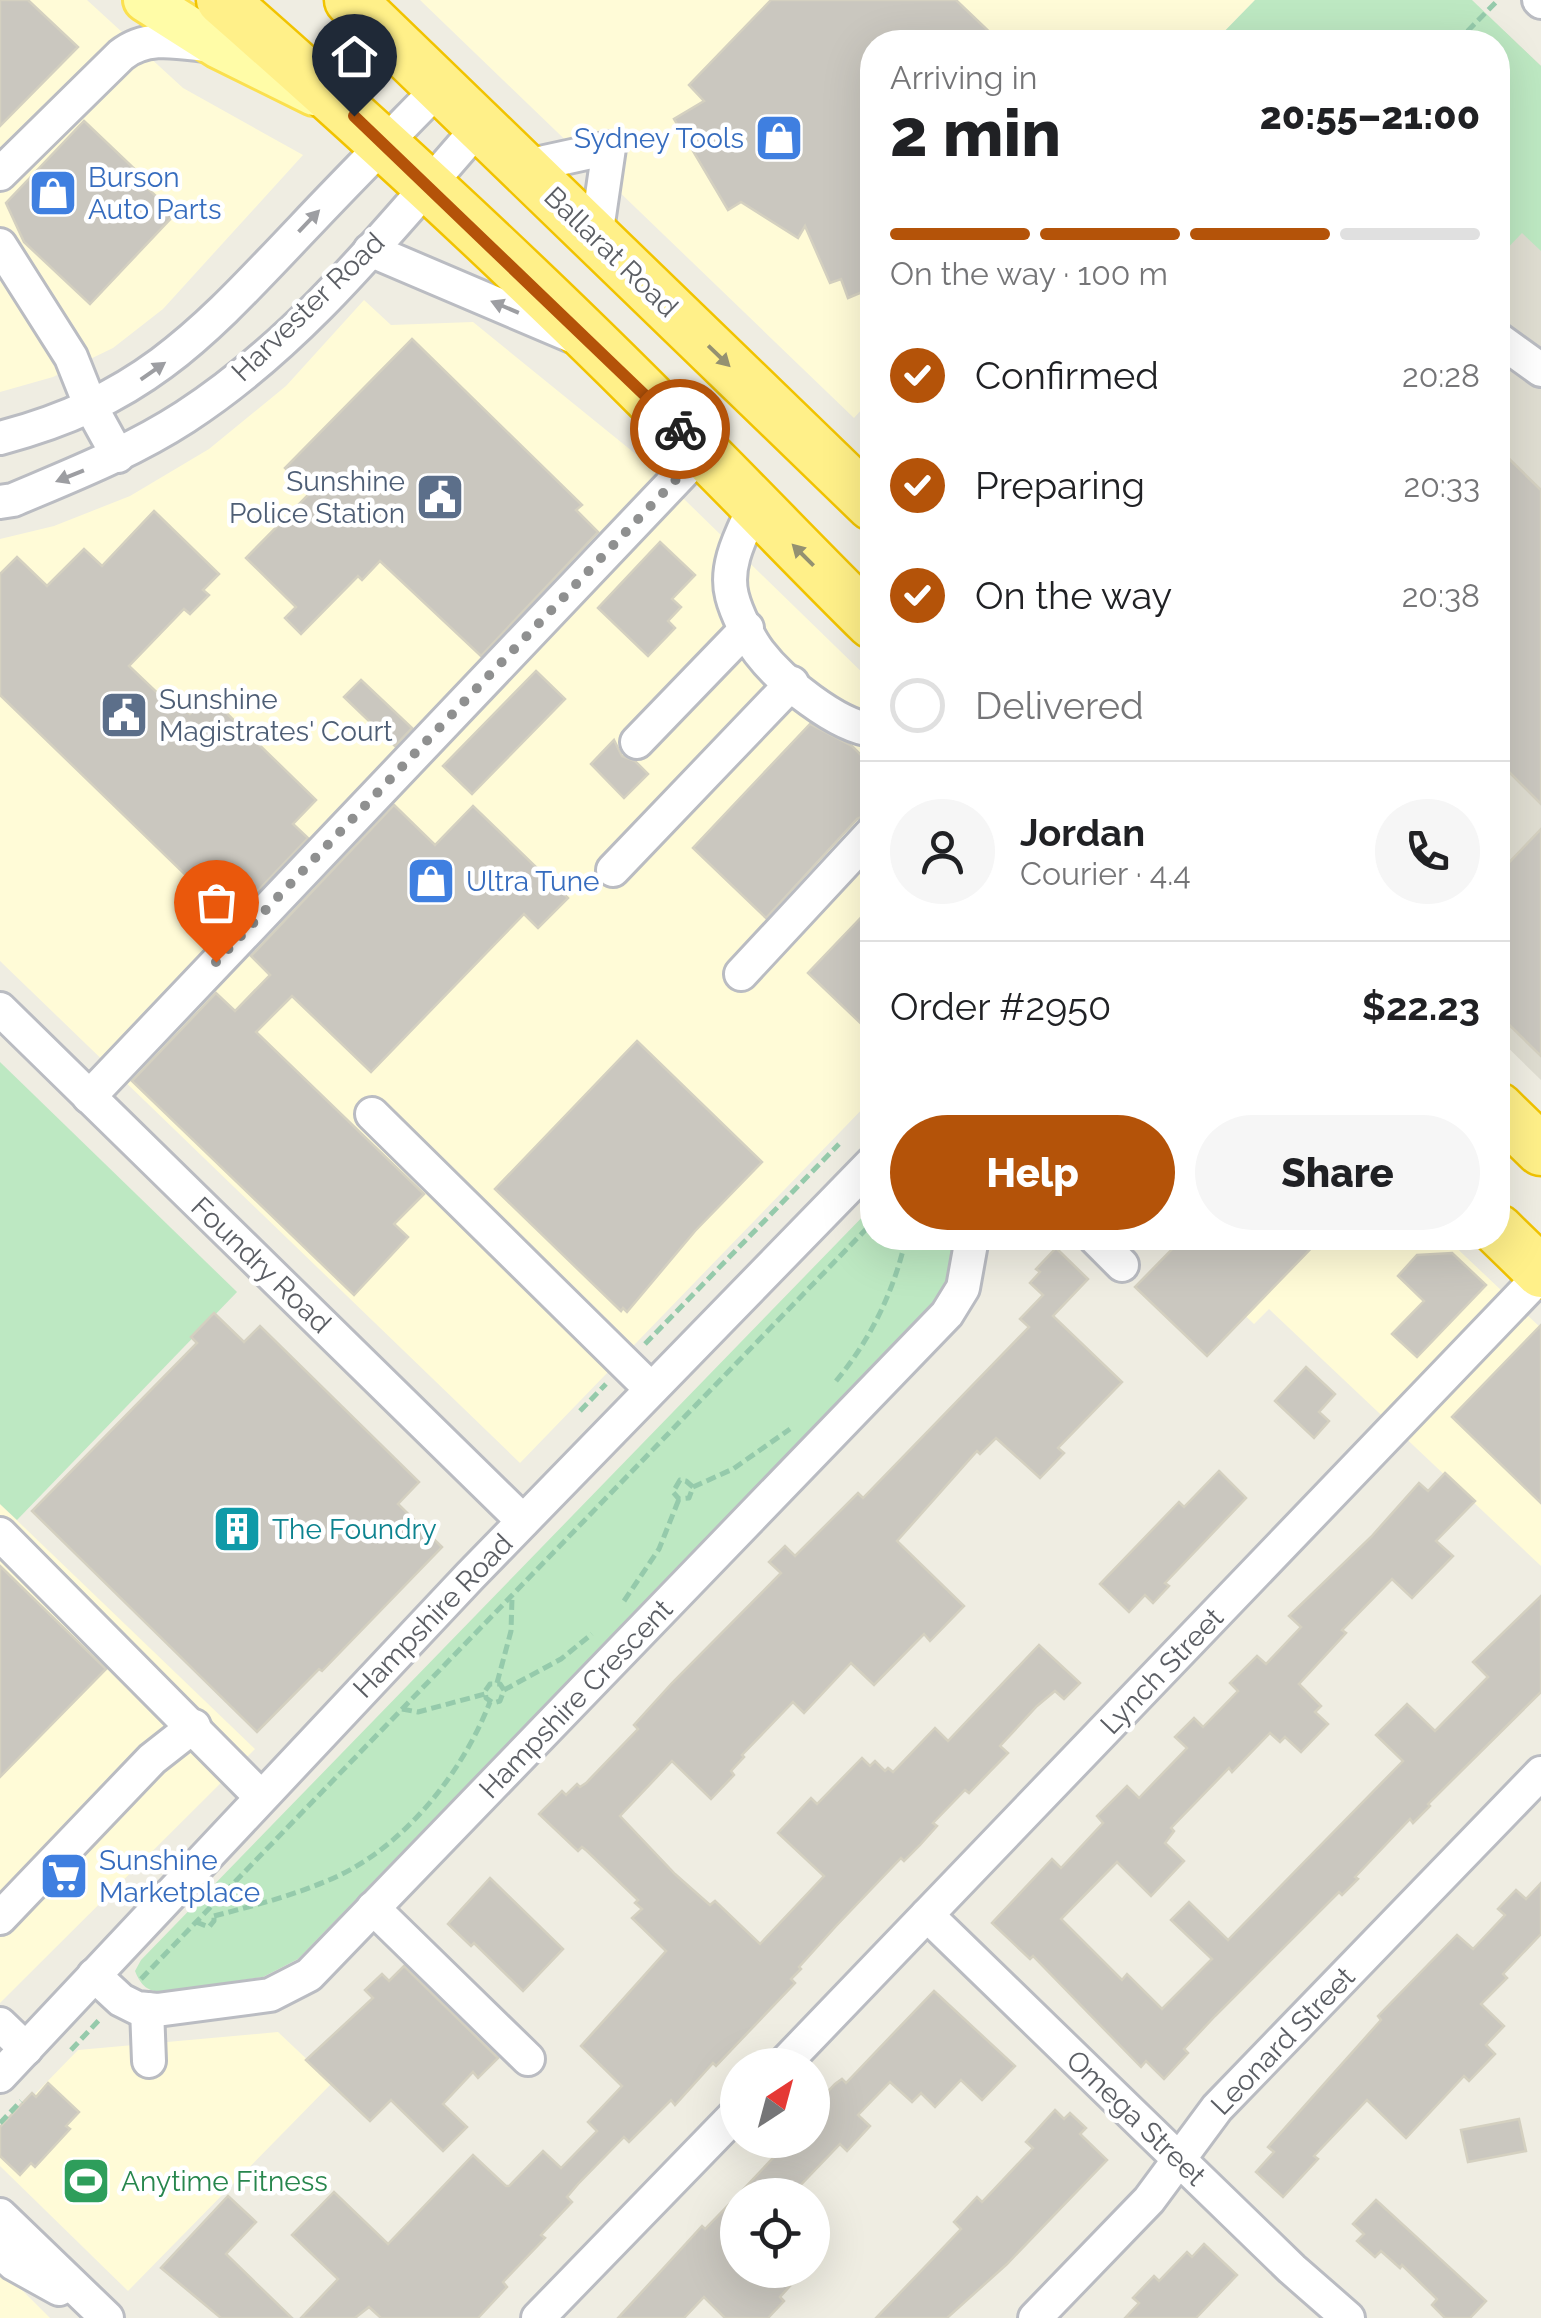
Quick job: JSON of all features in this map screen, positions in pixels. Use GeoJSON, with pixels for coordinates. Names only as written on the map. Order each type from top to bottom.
{"type":"FeatureCollection","features":[{"type":"Feature","properties":{"kind":"highway","name":"Ballarat Road"},"geometry":{"type":"LineString","coordinates":[[350,0],[860,493]]}},
{"type":"Feature","properties":{"kind":"highway"},"geometry":{"type":"LineString","coordinates":[[220,23],[346,110],[703,451],[860,611]]}},
{"type":"Feature","properties":{"kind":"highway"},"geometry":{"type":"LineString","coordinates":[[1510,1119],[1541,1150]]}},
{"type":"Feature","properties":{"kind":"highway"},"geometry":{"type":"LineString","coordinates":[[1510,1242],[1541,1274]]}},
{"type":"Feature","properties":{"kind":"main road"},"geometry":{"type":"LineString","coordinates":[[145,0],[220,23]]}},
{"type":"Feature","properties":{"kind":"street"},"geometry":{"type":"LineString","coordinates":[[0,174],[121,55],[138,43],[159,41],[220,23]]}},
{"type":"Feature","properties":{"kind":"street","name":"Harvester Road"},"geometry":{"type":"LineString","coordinates":[[0,438],[91,407],[131,386],[180,352],[440,87]]}},
{"type":"Feature","properties":{"kind":"street","name":"Harvester Road"},"geometry":{"type":"LineString","coordinates":[[0,502],[118,456],[187,416],[259,362],[370,250],[480,126]]}},
{"type":"Feature","properties":{"kind":"street"},"geometry":{"type":"LineString","coordinates":[[522,168],[609,148],[596,237]]}},
{"type":"Feature","properties":{"kind":"street"},"geometry":{"type":"LineString","coordinates":[[0,245],[71,357],[91,407],[118,456]]}},
{"type":"Feature","properties":{"kind":"street"},"geometry":{"type":"LineString","coordinates":[[370,250],[595,346]]}},
{"type":"Feature","properties":{"kind":"street"},"geometry":{"type":"LineString","coordinates":[[1510,348],[1541,370]]}},
{"type":"Feature","properties":{"kind":"street"},"geometry":{"type":"LineString","coordinates":[[89,1096],[703,451]]}},
{"type":"Feature","properties":{"kind":"street"},"geometry":{"type":"LineString","coordinates":[[754,507],[731,563],[732,595],[758,651],[806,697],[860,729]]}},
{"type":"Feature","properties":{"kind":"street"},"geometry":{"type":"LineString","coordinates":[[637,742],[747,628]]}},
{"type":"Feature","properties":{"kind":"street"},"geometry":{"type":"LineString","coordinates":[[613,870],[792,683]]}},
{"type":"Feature","properties":{"kind":"street"},"geometry":{"type":"LineString","coordinates":[[741,974],[860,845]]}},
{"type":"Feature","properties":{"kind":"street","name":"Foundry Road"},"geometry":{"type":"LineString","coordinates":[[0,1009],[523,1521]]}},
{"type":"Feature","properties":{"kind":"street"},"geometry":{"type":"LineString","coordinates":[[1510,1108],[1541,1111]]}},
{"type":"Feature","properties":{"kind":"street"},"geometry":{"type":"LineString","coordinates":[[372,1114],[652,1389]]}},
{"type":"Feature","properties":{"kind":"street","name":"Hampshire Road"},"geometry":{"type":"LineString","coordinates":[[13,2086],[26,2050],[260,1796],[860,1175]]}},
{"type":"Feature","properties":{"kind":"street","name":"Hampshire Crescent"},"geometry":{"type":"LineString","coordinates":[[134,2004],[270,1996],[309,1975],[947,1314],[963,1288],[970,1250]]}},
{"type":"Feature","properties":{"kind":"street"},"geometry":{"type":"LineString","coordinates":[[1107,1250],[1122,1265]]}},
{"type":"Feature","properties":{"kind":"street","name":"Lynch Street"},"geometry":{"type":"LineString","coordinates":[[798,2048],[1541,1274]]}},
{"type":"Feature","properties":{"kind":"street"},"geometry":{"type":"LineString","coordinates":[[0,1534],[260,1796]]}},
{"type":"Feature","properties":{"kind":"street"},"geometry":{"type":"LineString","coordinates":[[0,1918],[152,1759],[194,1726]]}},
{"type":"Feature","properties":{"kind":"street","name":"Leonard Street"},"geometry":{"type":"LineString","coordinates":[[1035,2318],[1149,2200],[1218,2108],[1541,1773]]}},
{"type":"Feature","properties":{"kind":"street"},"geometry":{"type":"LineString","coordinates":[[373,1908],[528,2059]]}},
{"type":"Feature","properties":{"kind":"street","name":"Omega Street"},"geometry":{"type":"LineString","coordinates":[[927,1915],[1348,2318]]}},
{"type":"Feature","properties":{"kind":"street"},"geometry":{"type":"LineString","coordinates":[[94,1976],[134,2004],[149,2060]]}},
{"type":"Feature","properties":{"kind":"street"},"geometry":{"type":"LineString","coordinates":[[0,2024],[26,2050]]}},
{"type":"Feature","properties":{"kind":"street"},"geometry":{"type":"LineString","coordinates":[[538,2318],[720,2131]]}},
{"type":"Feature","properties":{"kind":"street"},"geometry":{"type":"LineString","coordinates":[[0,2215],[105,2316]]}},
{"type":"Feature","properties":{"kind":"street"},"geometry":{"type":"LineString","coordinates":[[0,2252],[105,2316]]}},
{"type":"Feature","properties":{"kind":"path"},"geometry":{"type":"LineString","coordinates":[[1469,30],[1498,0]]}},
{"type":"Feature","properties":{"kind":"path"},"geometry":{"type":"LineString","coordinates":[[580,1411],[839,1144]]}},
{"type":"Feature","properties":{"kind":"path"},"geometry":{"type":"LineString","coordinates":[[62,2058],[134,2004],[196,1922],[860,1235]]}},
{"type":"Feature","properties":{"kind":"path"},"geometry":{"type":"LineString","coordinates":[[833,1385],[870,1336],[890,1293],[903,1250]]}},
{"type":"Feature","properties":{"kind":"path"},"geometry":{"type":"LineString","coordinates":[[693,1487],[733,1469],[798,1421]]}},
{"type":"Feature","properties":{"kind":"path"},"geometry":{"type":"LineString","coordinates":[[680,1500],[673,1492],[676,1482],[686,1480],[693,1487]]}},
{"type":"Feature","properties":{"kind":"path"},"geometry":{"type":"LineString","coordinates":[[622,1604],[659,1549],[680,1500],[691,1496],[693,1487]]}},
{"type":"Feature","properties":{"kind":"path"},"geometry":{"type":"LineString","coordinates":[[497,1684],[511,1631],[512,1595]]}},
{"type":"Feature","properties":{"kind":"path"},"geometry":{"type":"LineString","coordinates":[[504,1690],[561,1659],[600,1628]]}},
{"type":"Feature","properties":{"kind":"path"},"geometry":{"type":"LineString","coordinates":[[497,1684],[504,1690]]}},
{"type":"Feature","properties":{"kind":"path"},"geometry":{"type":"LineString","coordinates":[[485,1694],[488,1686],[497,1684]]}},
{"type":"Feature","properties":{"kind":"path"},"geometry":{"type":"LineString","coordinates":[[490,1702],[502,1700],[504,1690]]}},
{"type":"Feature","properties":{"kind":"path"},"geometry":{"type":"LineString","coordinates":[[402,1709],[418,1712],[485,1694]]}},
{"type":"Feature","properties":{"kind":"path"},"geometry":{"type":"LineString","coordinates":[[485,1694],[490,1702]]}},
{"type":"Feature","properties":{"kind":"path"},"geometry":{"type":"LineString","coordinates":[[214,1916],[275,1900],[341,1874],[384,1846],[455,1771],[490,1702]]}},
{"type":"Feature","properties":{"kind":"path"},"geometry":{"type":"LineString","coordinates":[[209,1909],[214,1916]]}},
{"type":"Feature","properties":{"kind":"path"},"geometry":{"type":"LineString","coordinates":[[196,1922],[209,1927],[214,1916]]}},
{"type":"Feature","properties":{"kind":"path"},"geometry":{"type":"LineString","coordinates":[[0,2123],[13,2086]]}},
{"type":"Feature","properties":{"kind":"shaded area"},"geometry":{"type":"Polygon","coordinates":[[[0,0],[87,0],[183,88],[303,155],[163,309],[113,348],[53,377],[0,392],[0,0]]]}},
{"type":"Feature","properties":{"kind":"shaded area"},"geometry":{"type":"Polygon","coordinates":[[[420,0],[1255,0],[1226,30],[860,30],[860,411],[854,418],[420,0]]]}},
{"type":"Feature","properties":{"kind":"shaded area"},"geometry":{"type":"Polygon","coordinates":[[[1510,37],[1541,66],[1541,1080],[1510,1050],[1510,37]]]}},
{"type":"Feature","properties":{"kind":"shaded area"},"geometry":{"type":"Polygon","coordinates":[[[364,300],[391,325],[473,322],[648,464],[860,670],[860,1111],[520,1463],[0,961],[0,539],[54,526],[130,496],[209,449],[286,386],[364,300]]]}},
{"type":"Feature","properties":{"kind":"shaded area"},"geometry":{"type":"Polygon","coordinates":[[[1176,1250],[1459,1250],[1541,1328],[1541,1566],[1269,1309],[1254,1324],[1176,1250]]]}},
{"type":"Feature","properties":{"kind":"shaded area","name":"Sunshine Marketplace"},"geometry":{"type":"Polygon","coordinates":[[[0,1504],[255,1749],[0,2003],[0,1504]]]}},
{"type":"Feature","properties":{"kind":"shaded area"},"geometry":{"type":"Polygon","coordinates":[[[278,2032],[332,2083],[128,2291],[0,2166],[0,2130],[78,2050],[278,2032]]]}},
{"type":"Feature","properties":{"kind":"shaded area"},"geometry":{"type":"Polygon","coordinates":[[[0,2268],[50,2318],[0,2318],[0,2268]]]}},
{"type":"Feature","properties":{"kind":"green space"},"geometry":{"type":"Polygon","coordinates":[[[1255,0],[1472,0],[1503,30],[1226,30],[1255,0]]]}},
{"type":"Feature","properties":{"kind":"green space"},"geometry":{"type":"Polygon","coordinates":[[[1510,36],[1541,66],[1541,251],[1522,233],[1510,246],[1510,36]]]}},
{"type":"Feature","properties":{"kind":"green space"},"geometry":{"type":"Polygon","coordinates":[[[0,1062],[237,1292],[17,1520],[0,1504],[0,1062]]]}},
{"type":"Feature","properties":{"kind":"green space"},"geometry":{"type":"Polygon","coordinates":[[[860,1219],[860,1250],[954,1250],[953,1270],[929,1309],[298,1959],[263,1977],[164,1992],[143,1984],[135,1971],[141,1960],[860,1219]]]}},
{"type":"Feature","properties":{"kind":"building"},"geometry":{"type":"Polygon","coordinates":[[[0,0],[28,0],[78,47],[0,126],[0,0]]]}},
{"type":"Feature","properties":{"kind":"building","name":"Sydney Tools"},"geometry":{"type":"Polygon","coordinates":[[[771,0],[956,0],[987,30],[860,30],[860,293],[848,298],[841,279],[830,283],[805,226],[798,238],[741,202],[728,210],[674,119],[704,101],[689,85],[771,0]]]}},
{"type":"Feature","properties":{"kind":"building"},"geometry":{"type":"Polygon","coordinates":[[[84,121],[146,180],[143,184],[175,214],[90,304],[24,242],[6,203],[84,121]]]}},
{"type":"Feature","properties":{"kind":"building","name":"Sunshine Police Station"},"geometry":{"type":"Polygon","coordinates":[[[412,339],[582,505],[576,510],[598,532],[481,656],[380,561],[362,580],[358,576],[301,634],[285,618],[296,607],[246,558],[310,493],[285,468],[412,339]]]}},
{"type":"Feature","properties":{"kind":"building"},"geometry":{"type":"Polygon","coordinates":[[[1510,460],[1541,490],[1541,804],[1510,773],[1510,460]]]}},
{"type":"Feature","properties":{"kind":"building","name":"Sunshine Magistrates' Court"},"geometry":{"type":"Polygon","coordinates":[[[154,511],[219,574],[203,590],[209,595],[190,614],[184,609],[129,666],[171,706],[176,700],[190,714],[208,695],[316,800],[293,824],[308,838],[231,919],[0,695],[0,574],[17,557],[47,586],[84,549],[102,566],[154,511]]]}},
{"type":"Feature","properties":{"kind":"building"},"geometry":{"type":"Polygon","coordinates":[[[660,542],[695,575],[672,599],[681,607],[668,621],[675,628],[648,656],[598,608],[660,542]]]}},
{"type":"Feature","properties":{"kind":"building"},"geometry":{"type":"Polygon","coordinates":[[[536,671],[565,699],[472,794],[443,766],[536,671]]]}},
{"type":"Feature","properties":{"kind":"building"},"geometry":{"type":"Polygon","coordinates":[[[361,680],[412,728],[395,746],[344,697],[361,680]]]}},
{"type":"Feature","properties":{"kind":"building"},"geometry":{"type":"Polygon","coordinates":[[[810,724],[860,754],[860,818],[766,918],[693,848],[810,724]]]}},
{"type":"Feature","properties":{"kind":"building"},"geometry":{"type":"Polygon","coordinates":[[[614,740],[622,756],[635,761],[648,774],[624,798],[591,764],[614,740]]]}},
{"type":"Feature","properties":{"kind":"building"},"geometry":{"type":"Polygon","coordinates":[[[394,805],[435,845],[473,806],[568,898],[538,928],[524,914],[371,1072],[292,996],[256,1032],[424,1194],[394,1224],[408,1237],[354,1295],[132,1081],[216,993],[235,1011],[270,975],[251,956],[394,805]]]}},
{"type":"Feature","properties":{"kind":"building"},"geometry":{"type":"Polygon","coordinates":[[[1541,829],[1541,1056],[1510,1026],[1510,861],[1541,829]]]}},
{"type":"Feature","properties":{"kind":"building"},"geometry":{"type":"Polygon","coordinates":[[[860,919],[860,1023],[808,973],[860,919]]]}},
{"type":"Feature","properties":{"kind":"building"},"geometry":{"type":"Polygon","coordinates":[[[637,1041],[762,1162],[695,1231],[627,1312],[623,1308],[621,1311],[495,1189],[637,1041]]]}},
{"type":"Feature","properties":{"kind":"building"},"geometry":{"type":"Polygon","coordinates":[[[1058,1250],[1088,1279],[1053,1316],[1122,1382],[1058,1448],[1064,1453],[1040,1478],[996,1438],[980,1454],[977,1451],[897,1541],[964,1606],[930,1641],[924,1634],[874,1685],[851,1663],[804,1713],[793,1702],[742,1755],[731,1771],[734,1775],[711,1799],[672,1761],[620,1816],[675,1874],[710,1905],[715,1901],[760,1944],[824,1876],[778,1833],[811,1798],[817,1804],[862,1758],[870,1766],[875,1761],[885,1771],[888,1768],[893,1772],[935,1728],[948,1741],[1039,1645],[1080,1683],[1064,1699],[1055,1691],[1037,1706],[1000,1746],[1008,1753],[969,1793],[965,1790],[933,1823],[937,1826],[920,1845],[904,1861],[901,1858],[836,1926],[799,1967],[791,1979],[795,1983],[733,2048],[720,2048],[716,2066],[713,2063],[675,2105],[671,2100],[629,2142],[624,2137],[578,2184],[567,2197],[572,2202],[541,2235],[545,2238],[503,2282],[507,2287],[478,2318],[381,2318],[369,2307],[355,2318],[301,2318],[338,2279],[292,2235],[334,2192],[388,2244],[473,2155],[509,2186],[543,2151],[561,2168],[597,2131],[588,2122],[622,2086],[581,2046],[666,1951],[632,1918],[642,1909],[635,1903],[638,1900],[587,1851],[582,1847],[578,1851],[539,1814],[562,1791],[566,1795],[577,1784],[580,1787],[586,1783],[638,1729],[634,1725],[672,1683],[781,1573],[769,1562],[785,1546],[795,1556],[858,1493],[863,1498],[1029,1327],[1020,1319],[1043,1295],[1030,1283],[1040,1272],[1036,1269],[1058,1250]]]}},
{"type":"Feature","properties":{"kind":"building"},"geometry":{"type":"Polygon","coordinates":[[[1171,1250],[1309,1250],[1207,1356],[1135,1287],[1171,1250]]]}},
{"type":"Feature","properties":{"kind":"building"},"geometry":{"type":"Polygon","coordinates":[[[1452,1253],[1486,1285],[1417,1357],[1392,1334],[1424,1301],[1398,1276],[1417,1255],[1452,1253]]]}},
{"type":"Feature","properties":{"kind":"building","name":"The Foundry"},"geometry":{"type":"Polygon","coordinates":[[[214,1313],[244,1342],[260,1326],[419,1482],[398,1504],[442,1547],[257,1732],[32,1511],[197,1343],[191,1337],[214,1313]]]}},
{"type":"Feature","properties":{"kind":"building"},"geometry":{"type":"Polygon","coordinates":[[[1541,1325],[1541,1503],[1452,1417],[1541,1325]]]}},
{"type":"Feature","properties":{"kind":"building"},"geometry":{"type":"Polygon","coordinates":[[[1306,1367],[1335,1394],[1319,1412],[1329,1421],[1314,1438],[1275,1401],[1306,1367]]]}},
{"type":"Feature","properties":{"kind":"building"},"geometry":{"type":"Polygon","coordinates":[[[1219,1471],[1246,1498],[1165,1583],[1169,1586],[1153,1603],[1145,1595],[1129,1612],[1100,1584],[1179,1502],[1184,1507],[1219,1471]]]}},
{"type":"Feature","properties":{"kind":"building"},"geometry":{"type":"Polygon","coordinates":[[[1445,1473],[1475,1501],[1436,1541],[1453,1556],[1412,1598],[1392,1579],[1342,1630],[1346,1633],[1299,1684],[1321,1706],[1315,1712],[1328,1724],[1301,1752],[1285,1737],[1280,1742],[1270,1733],[1232,1772],[1229,1768],[1171,1828],[1174,1831],[1165,1843],[1184,1861],[1151,1896],[1117,1862],[1061,1919],[1122,1980],[1127,1974],[1162,2009],[1212,1959],[1171,1920],[1189,1902],[1228,1940],[1403,1761],[1376,1735],[1407,1704],[1435,1731],[1488,1677],[1473,1662],[1541,1596],[1541,1692],[1413,1823],[1410,1819],[1342,1895],[1339,1892],[1215,2016],[1184,2049],[1188,2053],[1164,2079],[1146,2061],[1141,2067],[1033,1956],[1030,1959],[992,1923],[1052,1859],[1061,1868],[1103,1823],[1097,1816],[1127,1786],[1139,1798],[1187,1748],[1175,1737],[1194,1718],[1203,1727],[1238,1691],[1230,1683],[1257,1656],[1266,1664],[1301,1627],[1289,1616],[1371,1537],[1419,1483],[1428,1491],[1445,1473]]]}},
{"type":"Feature","properties":{"kind":"building"},"geometry":{"type":"Polygon","coordinates":[[[0,1566],[106,1669],[0,1777],[0,1566]]]}},
{"type":"Feature","properties":{"kind":"building"},"geometry":{"type":"Polygon","coordinates":[[[490,1878],[563,1949],[523,1991],[474,1943],[471,1946],[448,1924],[490,1878]]]}},
{"type":"Feature","properties":{"kind":"building"},"geometry":{"type":"Polygon","coordinates":[[[1541,1883],[1541,1934],[1481,2004],[1504,2026],[1486,2045],[1495,2054],[1469,2081],[1464,2076],[1406,2138],[1367,2100],[1314,2156],[1318,2159],[1283,2197],[1256,2172],[1274,2152],[1268,2147],[1381,2020],[1378,2016],[1457,1935],[1473,1949],[1505,1915],[1498,1909],[1516,1890],[1526,1899],[1541,1883]]]}},
{"type":"Feature","properties":{"kind":"building"},"geometry":{"type":"Polygon","coordinates":[[[404,1966],[498,2058],[478,2078],[473,2072],[443,2104],[467,2127],[443,2151],[391,2100],[370,2121],[306,2060],[373,1998],[365,1990],[382,1974],[389,1981],[404,1966]]]}},
{"type":"Feature","properties":{"kind":"building"},"geometry":{"type":"Polygon","coordinates":[[[934,1991],[1015,2066],[982,2100],[961,2080],[935,2107],[921,2093],[912,2102],[890,2082],[858,2115],[870,2126],[847,2151],[840,2144],[830,2154],[830,2089],[842,2079],[846,2083],[934,1991]]]}},
{"type":"Feature","properties":{"kind":"building"},"geometry":{"type":"Polygon","coordinates":[[[48,2083],[79,2112],[66,2126],[70,2129],[35,2167],[31,2163],[20,2175],[0,2156],[0,2127],[32,2093],[36,2097],[48,2083]]]}},
{"type":"Feature","properties":{"kind":"building"},"geometry":{"type":"Polygon","coordinates":[[[1055,2110],[1064,2119],[1070,2113],[1086,2128],[1080,2134],[1107,2160],[1007,2264],[947,2318],[876,2318],[961,2229],[954,2222],[977,2197],[982,2202],[1033,2148],[1026,2142],[1055,2110]]]}},
{"type":"Feature","properties":{"kind":"building"},"geometry":{"type":"Polygon","coordinates":[[[1519,2119],[1526,2151],[1468,2162],[1461,2130],[1519,2119]]]}},
{"type":"Feature","properties":{"kind":"building"},"geometry":{"type":"Polygon","coordinates":[[[773,2158],[827,2158],[807,2178],[754,2178],[773,2158]]]}},
{"type":"Feature","properties":{"kind":"building"},"geometry":{"type":"Polygon","coordinates":[[[228,2196],[256,2222],[226,2254],[292,2318],[221,2318],[161,2268],[228,2196]]]}},
{"type":"Feature","properties":{"kind":"building"},"geometry":{"type":"Polygon","coordinates":[[[1376,2200],[1486,2301],[1470,2318],[1445,2318],[1432,2305],[1437,2299],[1402,2265],[1400,2268],[1381,2251],[1375,2257],[1357,2241],[1364,2234],[1353,2224],[1376,2200]]]}},
{"type":"Feature","properties":{"kind":"building"},"geometry":{"type":"Polygon","coordinates":[[[720,2214],[720,2288],[788,2288],[780,2297],[784,2301],[768,2318],[725,2318],[704,2297],[684,2318],[618,2318],[702,2226],[705,2229],[720,2214]]]}},
{"type":"Feature","properties":{"kind":"building"},"geometry":{"type":"Polygon","coordinates":[[[1204,2244],[1237,2275],[1196,2318],[1125,2318],[1139,2303],[1133,2298],[1154,2276],[1159,2281],[1187,2252],[1192,2257],[1204,2244]]]}},
{"type":"Feature","properties":{"kind":"way so far"},"geometry":{"type":"LineString","coordinates":[[216,962],[703,451],[680,429]]}},
{"type":"Feature","properties":{"kind":"place","name":"Sydney Tools"},"geometry":{"type":"Point","coordinates":[779,138]}},
{"type":"Feature","properties":{"kind":"place","name":"Burson Auto Parts"},"geometry":{"type":"Point","coordinates":[53,193]}},
{"type":"Feature","properties":{"kind":"place","name":"Sunshine Police Station"},"geometry":{"type":"Point","coordinates":[440,497]}},
{"type":"Feature","properties":{"kind":"place","name":"Sunshine Magistrates' Court"},"geometry":{"type":"Point","coordinates":[124,715]}},
{"type":"Feature","properties":{"kind":"place","name":"Ultra Tune"},"geometry":{"type":"Point","coordinates":[431,881]}},
{"type":"Feature","properties":{"kind":"place","name":"The Foundry"},"geometry":{"type":"Point","coordinates":[237,1529]}},
{"type":"Feature","properties":{"kind":"place","name":"Sunshine Marketplace"},"geometry":{"type":"Point","coordinates":[64,1876]}},
{"type":"Feature","properties":{"kind":"place","name":"Anytime Fitness"},"geometry":{"type":"Point","coordinates":[86,2181]}},
{"type":"Feature","properties":{"kind":"route"},"geometry":{"type":"LineString","coordinates":[[354,116],[680,429]]}}]}
